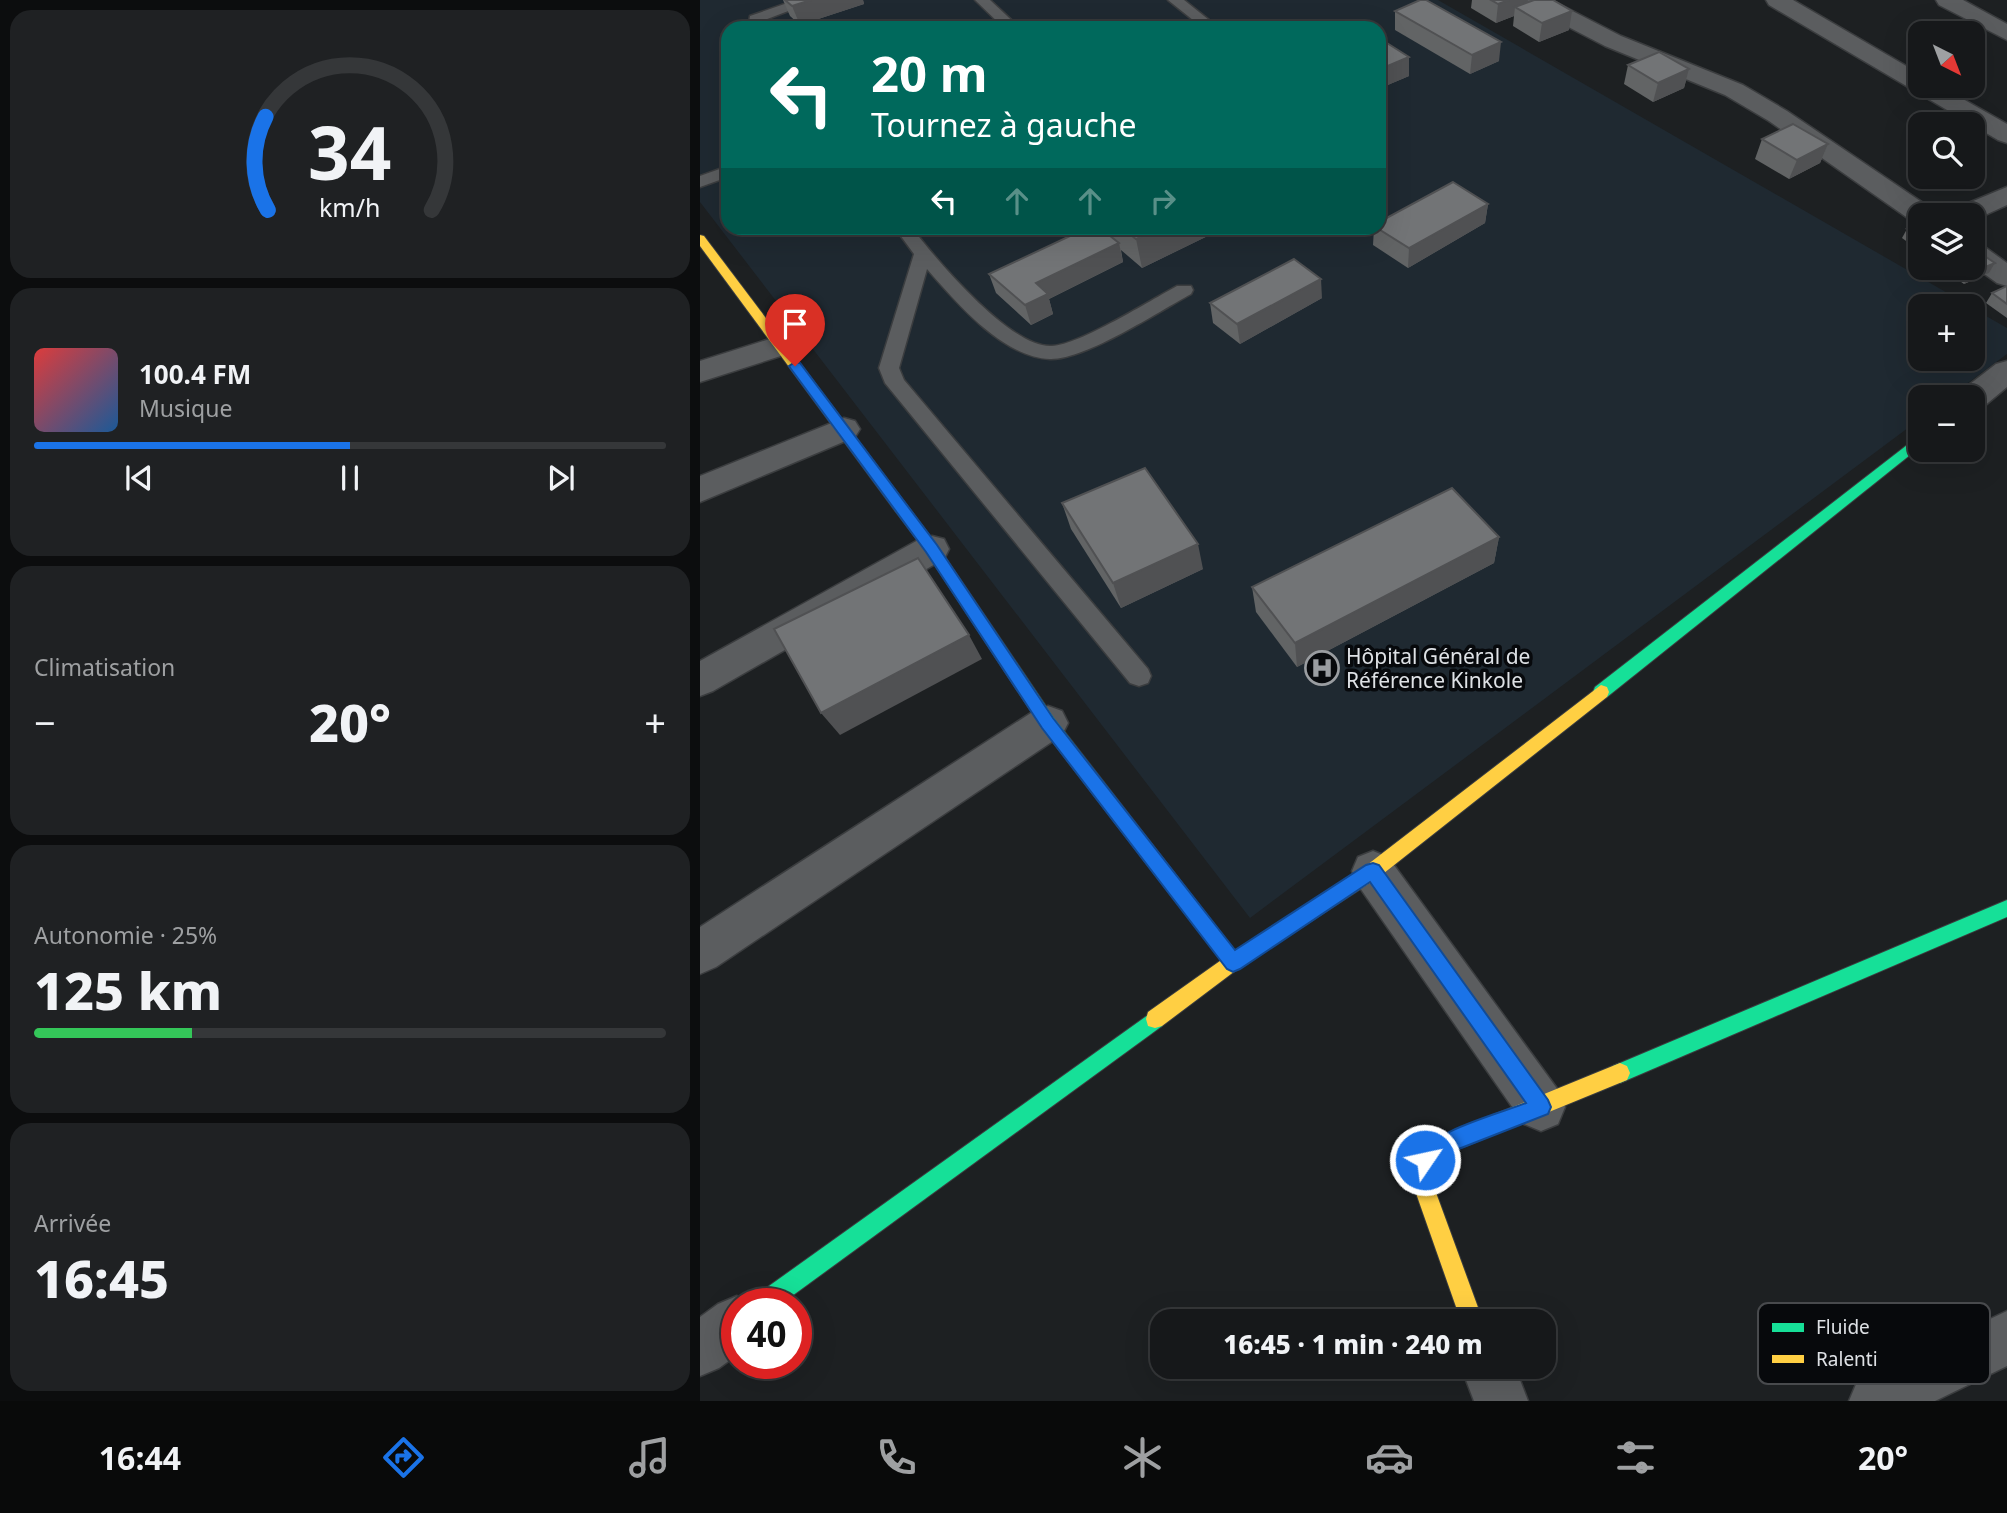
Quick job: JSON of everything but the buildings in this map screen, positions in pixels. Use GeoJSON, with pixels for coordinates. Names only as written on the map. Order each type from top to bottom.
{"type":"FeatureCollection","features":[{"type":"Feature","properties":{"kind":"street"},"geometry":{"type":"LineString","coordinates":[[1534,0],[1612,41],[1734,90],[1778,116],[1908,205]]}},
{"type":"Feature","properties":{"kind":"street"},"geometry":{"type":"LineString","coordinates":[[1777,0],[1908,77]]}},
{"type":"Feature","properties":{"kind":"street"},"geometry":{"type":"LineString","coordinates":[[1947,0],[2007,33]]}},
{"type":"Feature","properties":{"kind":"street"},"geometry":{"type":"LineString","coordinates":[[1944,98],[2007,135]]}},
{"type":"Feature","properties":{"kind":"street"},"geometry":{"type":"LineString","coordinates":[[1985,205],[2007,195]]}},
{"type":"Feature","properties":{"kind":"street"},"geometry":{"type":"LineString","coordinates":[[700,238],[932,548],[1048,723],[1233,962]]}},
{"type":"Feature","properties":{"kind":"street"},"geometry":{"type":"LineString","coordinates":[[1985,261],[2007,277]]}},
{"type":"Feature","properties":{"kind":"street"},"geometry":{"type":"LineString","coordinates":[[700,372],[779,346]]}},
{"type":"Feature","properties":{"kind":"street"},"geometry":{"type":"LineString","coordinates":[[1985,389],[2007,371]]}},
{"type":"Feature","properties":{"kind":"street"},"geometry":{"type":"LineString","coordinates":[[700,490],[844,429]]}},
{"type":"Feature","properties":{"kind":"street"},"geometry":{"type":"LineString","coordinates":[[785,1288],[1233,962],[1373,871],[1908,449]]}},
{"type":"Feature","properties":{"kind":"street"},"geometry":{"type":"LineString","coordinates":[[700,680],[932,548]]}},
{"type":"Feature","properties":{"kind":"street"},"geometry":{"type":"LineString","coordinates":[[700,952],[1048,723]]}},
{"type":"Feature","properties":{"kind":"street"},"geometry":{"type":"LineString","coordinates":[[1373,871],[1541,1107]]}},
{"type":"Feature","properties":{"kind":"street"},"geometry":{"type":"LineString","coordinates":[[1468,1309],[1421,1179],[1425,1160],[1444,1145],[1541,1107],[2007,908]]}},
{"type":"Feature","properties":{"kind":"street"},"geometry":{"type":"LineString","coordinates":[[700,1349],[721,1334]]}},
{"type":"Feature","properties":{"kind":"street"},"geometry":{"type":"LineString","coordinates":[[1990,1346],[2007,1338]]}},
{"type":"Feature","properties":{"kind":"street"},"geometry":{"type":"LineString","coordinates":[[1493,1379],[1501,1401]]}},
{"type":"Feature","properties":{"kind":"street"},"geometry":{"type":"LineString","coordinates":[[1876,1401],[1911,1384]]}},
{"type":"Feature","properties":{"kind":"lane"},"geometry":{"type":"LineString","coordinates":[[755,21],[810,0]]}},
{"type":"Feature","properties":{"kind":"lane"},"geometry":{"type":"LineString","coordinates":[[982,0],[1005,21]]}},
{"type":"Feature","properties":{"kind":"lane"},"geometry":{"type":"LineString","coordinates":[[1175,0],[1203,21]]}},
{"type":"Feature","properties":{"kind":"lane"},"geometry":{"type":"LineString","coordinates":[[700,182],[721,174]]}},
{"type":"Feature","properties":{"kind":"lane"},"geometry":{"type":"LineString","coordinates":[[907,235],[922,255],[981,314],[1027,349],[1051,353],[1080,343],[1184,290]]}},
{"type":"Feature","properties":{"kind":"lane"},"geometry":{"type":"LineString","coordinates":[[922,255],[889,368],[895,383],[1139,676]]}},
{"type":"Feature","properties":{"kind":"shaded area","name":"Hôpital Général de Référence Kinkole"},"geometry":{"type":"Polygon","coordinates":[[[700,0],[1438,0],[1908,270],[1908,280],[1925,280],[1949,294],[1908,294],[1908,371],[1984,371],[1965,385],[1908,385],[1908,428],[1250,918],[725,235],[1386,235],[1386,21],[721,21],[721,229],[700,202],[700,0]]]}},
{"type":"Feature","properties":{"kind":"shaded area","name":"Hôpital Général de Référence Kinkole"},"geometry":{"type":"Polygon","coordinates":[[[1985,315],[2007,328],[2007,354],[1985,370],[1985,315]]]}},
{"type":"Feature","properties":{"kind":"traffic: fast"},"geometry":{"type":"LineString","coordinates":[[1601,692],[1908,449]]}},
{"type":"Feature","properties":{"kind":"traffic: fast"},"geometry":{"type":"LineString","coordinates":[[901,508],[932,549],[1048,723],[1233,962]]}},
{"type":"Feature","properties":{"kind":"traffic: fast"},"geometry":{"type":"LineString","coordinates":[[1620,1073],[2007,908]]}},
{"type":"Feature","properties":{"kind":"traffic: fast"},"geometry":{"type":"LineString","coordinates":[[785,1288],[1155,1019]]}},
{"type":"Feature","properties":{"kind":"traffic: slow"},"geometry":{"type":"LineString","coordinates":[[700,238],[901,508]]}},
{"type":"Feature","properties":{"kind":"traffic: slow"},"geometry":{"type":"LineString","coordinates":[[1155,1019],[1233,962],[1373,871],[1601,692]]}},
{"type":"Feature","properties":{"kind":"traffic: slow"},"geometry":{"type":"LineString","coordinates":[[1468,1309],[1421,1179],[1425,1160],[1444,1145],[1620,1073]]}},
{"type":"Feature","properties":{"kind":"place","name":"Hôpital Général de Référence Kinkole"},"geometry":{"type":"Point","coordinates":[1322,668]}},
{"type":"Feature","properties":{"kind":"route"},"geometry":{"type":"LineString","coordinates":[[795,366],[932,548],[1048,723],[1233,962],[1373,871],[1541,1107],[1444,1145],[1425,1160]]}}]}
